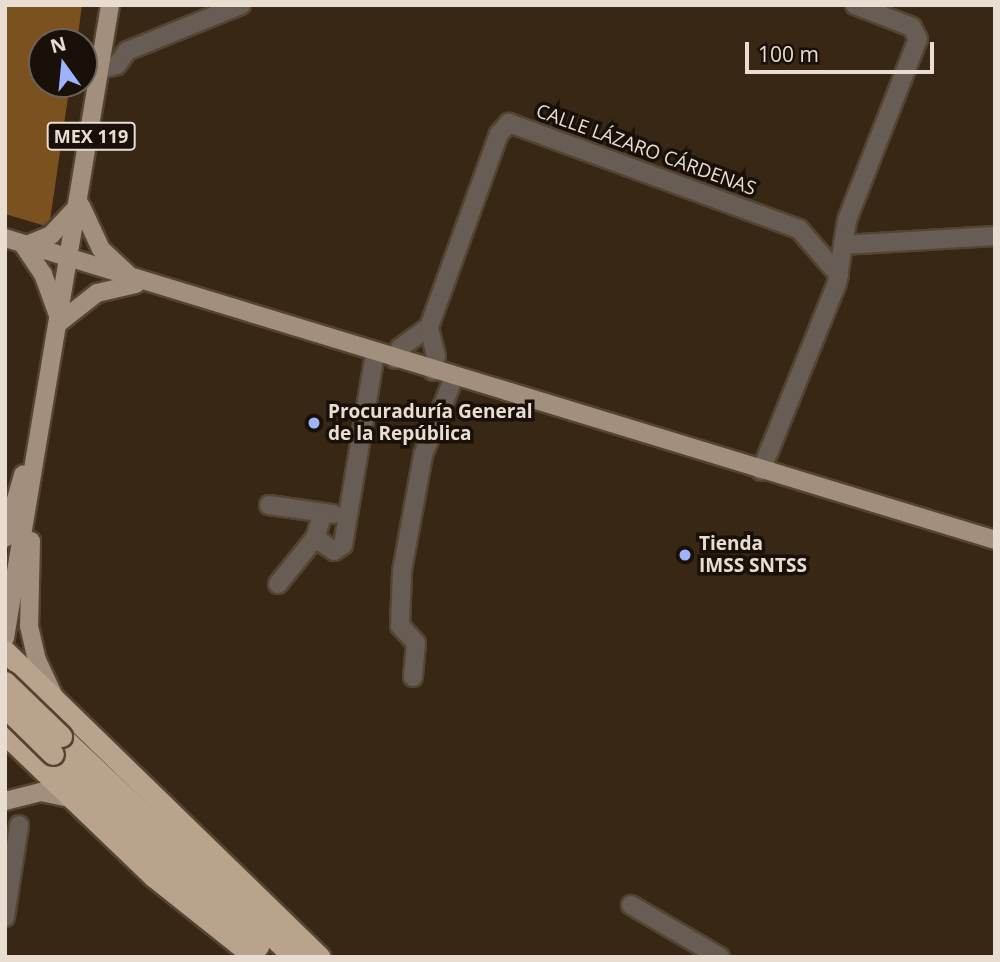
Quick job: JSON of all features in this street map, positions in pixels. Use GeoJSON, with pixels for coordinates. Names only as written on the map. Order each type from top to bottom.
{"type":"FeatureCollection","features":[{"type":"Feature","properties":{"kind":"highway"},"geometry":{"type":"LineString","coordinates":[[5,651],[320,957]]}},
{"type":"Feature","properties":{"kind":"highway"},"geometry":{"type":"LineString","coordinates":[[5,682],[57,745],[269,957]]}},
{"type":"Feature","properties":{"kind":"highway"},"geometry":{"type":"LineString","coordinates":[[57,700],[36,713],[12,741],[193,911],[255,957]]}},
{"type":"Feature","properties":{"kind":"highway"},"geometry":{"type":"LineString","coordinates":[[5,707],[57,745],[295,957]]}},
{"type":"Feature","properties":{"kind":"main road","name":"MEX 119"},"geometry":{"type":"LineString","coordinates":[[5,638],[80,202],[110,5]]}},
{"type":"Feature","properties":{"kind":"main road"},"geometry":{"type":"LineString","coordinates":[[24,246],[63,226],[80,202]]}},
{"type":"Feature","properties":{"kind":"main road"},"geometry":{"type":"LineString","coordinates":[[80,202],[101,250],[142,283]]}},
{"type":"Feature","properties":{"kind":"main road"},"geometry":{"type":"LineString","coordinates":[[5,238],[142,283],[995,540]]}},
{"type":"Feature","properties":{"kind":"main road"},"geometry":{"type":"LineString","coordinates":[[24,246],[43,274],[60,322],[97,293],[142,283]]}},
{"type":"Feature","properties":{"kind":"main road"},"geometry":{"type":"LineString","coordinates":[[5,538],[44,412]]}},
{"type":"Feature","properties":{"kind":"main road"},"geometry":{"type":"LineString","coordinates":[[29,506],[29,626],[37,660],[57,700]]}},
{"type":"Feature","properties":{"kind":"main road"},"geometry":{"type":"LineString","coordinates":[[5,801],[41,792],[70,798]]}},
{"type":"Feature","properties":{"kind":"street"},"geometry":{"type":"LineString","coordinates":[[100,69],[117,65],[127,51],[241,5]]}},
{"type":"Feature","properties":{"kind":"street"},"geometry":{"type":"LineString","coordinates":[[761,471],[839,275],[847,220],[918,32],[855,5]]}},
{"type":"Feature","properties":{"kind":"street","name":"CALLE LÁZARO CÁRDENAS"},"geometry":{"type":"LineString","coordinates":[[433,371],[436,350],[429,327],[499,134],[509,123],[800,229],[839,275]]}},
{"type":"Feature","properties":{"kind":"street"},"geometry":{"type":"LineString","coordinates":[[843,244],[995,236]]}},
{"type":"Feature","properties":{"kind":"street"},"geometry":{"type":"LineString","coordinates":[[395,359],[405,344],[429,327]]}},
{"type":"Feature","properties":{"kind":"street"},"geometry":{"type":"LineString","coordinates":[[315,538],[331,549],[340,550],[375,353]]}},
{"type":"Feature","properties":{"kind":"street"},"geometry":{"type":"LineString","coordinates":[[412,677],[415,643],[400,626],[402,570],[423,456],[454,377]]}},
{"type":"Feature","properties":{"kind":"street"},"geometry":{"type":"LineString","coordinates":[[269,505],[323,514],[347,512]]}},
{"type":"Feature","properties":{"kind":"street"},"geometry":{"type":"LineString","coordinates":[[278,584],[315,538],[323,514]]}},
{"type":"Feature","properties":{"kind":"street"},"geometry":{"type":"LineString","coordinates":[[5,917],[19,825]]}},
{"type":"Feature","properties":{"kind":"street"},"geometry":{"type":"LineString","coordinates":[[631,905],[720,957]]}},
{"type":"Feature","properties":{"kind":"shaded area"},"geometry":{"type":"Polygon","coordinates":[[[5,5],[82,5],[79,28],[28,28],[28,98],[68,98],[49,227],[5,214],[5,5]]]}},
{"type":"Feature","properties":{"kind":"place","name":"Procuraduría General de la República"},"geometry":{"type":"Point","coordinates":[314,423]}},
{"type":"Feature","properties":{"kind":"place","name":"Tienda IMSS SNTSS"},"geometry":{"type":"Point","coordinates":[685,555]}}]}
